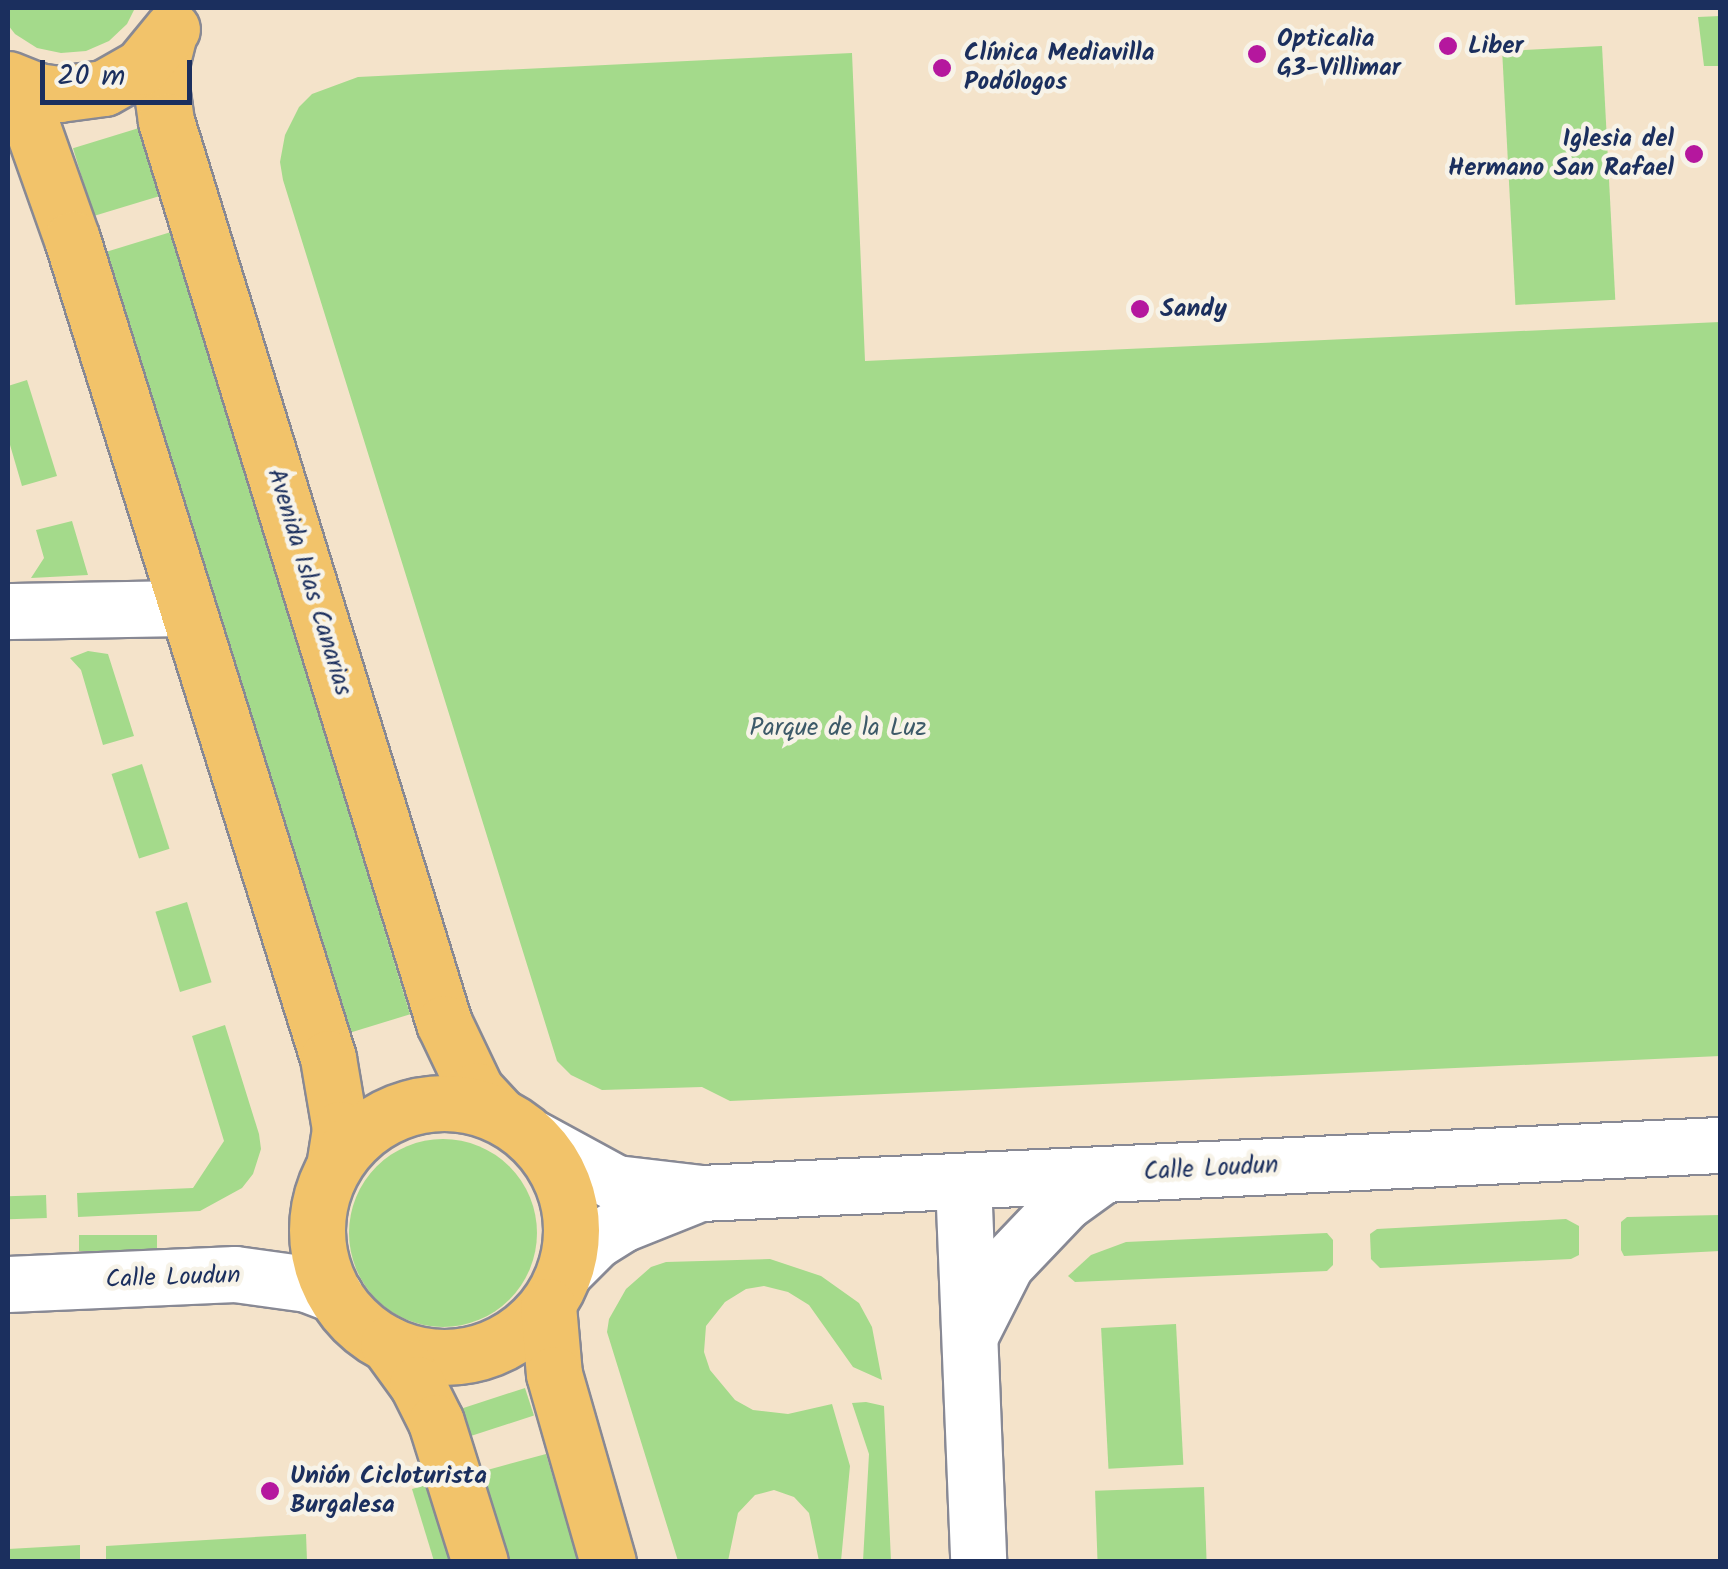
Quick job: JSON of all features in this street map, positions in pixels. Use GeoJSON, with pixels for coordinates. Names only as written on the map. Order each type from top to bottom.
{"type":"FeatureCollection","features":[{"type":"Feature","properties":{"kind":"main road"},"geometry":{"type":"LineString","coordinates":[[12,81],[59,94],[104,88],[142,67],[182,18]]}},
{"type":"Feature","properties":{"kind":"main road","name":"Avenida Islas Canarias"},"geometry":{"type":"LineString","coordinates":[[182,18],[159,72],[166,121],[444,1024],[476,1090],[515,1126]]}},
{"type":"Feature","properties":{"kind":"main road"},"geometry":{"type":"LineString","coordinates":[[12,81],[60,203],[338,1094],[340,1128],[334,1165],[321,1196],[317,1230],[321,1263],[349,1315],[388,1344],[417,1384],[436,1422],[480,1562]]}},
{"type":"Feature","properties":{"kind":"main road"},"geometry":{"type":"LineString","coordinates":[[334,1165],[354,1140],[406,1108],[452,1104],[515,1126],[551,1160],[568,1200],[572,1241],[557,1287],[554,1374],[608,1562]]}},
{"type":"Feature","properties":{"kind":"main road"},"geometry":{"type":"LineString","coordinates":[[388,1344],[422,1355],[458,1358],[508,1340],[557,1287]]}},
{"type":"Feature","properties":{"kind":"street"},"geometry":{"type":"LineString","coordinates":[[8,612],[186,608]]}},
{"type":"Feature","properties":{"kind":"street","name":"Calle Loudun"},"geometry":{"type":"LineString","coordinates":[[515,1126],[616,1183],[700,1193],[1720,1146]]}},
{"type":"Feature","properties":{"kind":"street"},"geometry":{"type":"LineString","coordinates":[[969,1336],[1006,1264],[1064,1202],[1104,1174]]}},
{"type":"Feature","properties":{"kind":"street"},"geometry":{"type":"LineString","coordinates":[[963,1181],[978,1562]]}},
{"type":"Feature","properties":{"kind":"street","name":"Calle Loudun"},"geometry":{"type":"LineString","coordinates":[[557,1287],[596,1241],[622,1224],[700,1193]]}},
{"type":"Feature","properties":{"kind":"street","name":"Calle Loudun"},"geometry":{"type":"LineString","coordinates":[[8,1284],[235,1274],[307,1284],[335,1295]]}},
{"type":"Feature","properties":{"kind":"green space"},"geometry":{"type":"Polygon","coordinates":[[[8,8],[135,8],[127,24],[109,41],[86,51],[61,53],[37,48],[15,34],[8,25],[8,8]]]}},
{"type":"Feature","properties":{"kind":"green space"},"geometry":{"type":"Polygon","coordinates":[[[1720,16],[1720,66],[1704,66],[1698,17],[1720,16]]]}},
{"type":"Feature","properties":{"kind":"green space"},"geometry":{"type":"Polygon","coordinates":[[[1602,46],[1615,300],[1515,305],[1502,51],[1602,46]]]}},
{"type":"Feature","properties":{"kind":"green space","name":"Parque de la Luz"},"geometry":{"type":"Polygon","coordinates":[[[852,53],[865,361],[1720,322],[1720,1056],[730,1101],[702,1087],[602,1090],[571,1075],[557,1061],[283,180],[280,162],[285,135],[299,107],[312,94],[358,77],[852,53]]]}},
{"type":"Feature","properties":{"kind":"green space"},"geometry":{"type":"Polygon","coordinates":[[[139,128],[160,196],[94,216],[73,148],[139,128]]]}},
{"type":"Feature","properties":{"kind":"green space"},"geometry":{"type":"Polygon","coordinates":[[[171,232],[410,1014],[344,1034],[105,252],[171,232]]]}},
{"type":"Feature","properties":{"kind":"green space"},"geometry":{"type":"Polygon","coordinates":[[[27,380],[57,476],[22,486],[8,438],[8,386],[27,380]]]}},
{"type":"Feature","properties":{"kind":"green space"},"geometry":{"type":"Polygon","coordinates":[[[72,521],[88,575],[31,578],[44,558],[36,530],[72,521]]]}},
{"type":"Feature","properties":{"kind":"green space"},"geometry":{"type":"Polygon","coordinates":[[[88,651],[108,654],[134,736],[103,745],[81,670],[70,658],[88,651]]]}},
{"type":"Feature","properties":{"kind":"green space"},"geometry":{"type":"Polygon","coordinates":[[[142,764],[170,849],[139,859],[112,774],[142,764]]]}},
{"type":"Feature","properties":{"kind":"green space"},"geometry":{"type":"Polygon","coordinates":[[[187,902],[212,982],[180,992],[155,912],[187,902]]]}},
{"type":"Feature","properties":{"kind":"green space"},"geometry":{"type":"Polygon","coordinates":[[[225,1025],[259,1134],[261,1149],[253,1174],[242,1188],[200,1211],[78,1217],[77,1193],[193,1188],[224,1141],[192,1036],[225,1025]]]}},
{"type":"Feature","properties":{"kind":"green space"},"geometry":{"type":"Polygon","coordinates":[[[443,1139],[479,1146],[510,1166],[530,1197],[537,1233],[530,1269],[510,1300],[479,1320],[443,1327],[407,1320],[376,1300],[356,1269],[349,1233],[356,1197],[376,1166],[407,1146],[443,1139]]]}},
{"type":"Feature","properties":{"kind":"green space"},"geometry":{"type":"Polygon","coordinates":[[[46,1195],[47,1218],[9,1219],[8,1196],[46,1195]]]}},
{"type":"Feature","properties":{"kind":"green space"},"geometry":{"type":"Polygon","coordinates":[[[1720,1215],[1720,1251],[1624,1256],[1621,1250],[1621,1222],[1627,1217],[1720,1215]]]}},
{"type":"Feature","properties":{"kind":"green space"},"geometry":{"type":"Polygon","coordinates":[[[1566,1219],[1579,1226],[1579,1255],[1571,1259],[1380,1268],[1371,1259],[1370,1234],[1377,1229],[1566,1219]]]}},
{"type":"Feature","properties":{"kind":"green space"},"geometry":{"type":"Polygon","coordinates":[[[1327,1233],[1333,1240],[1333,1265],[1327,1271],[1075,1282],[1068,1276],[1091,1255],[1126,1242],[1327,1233]]]}},
{"type":"Feature","properties":{"kind":"green space"},"geometry":{"type":"Polygon","coordinates":[[[79,1235],[157,1235],[157,1251],[79,1251],[79,1235]]]}},
{"type":"Feature","properties":{"kind":"green space"},"geometry":{"type":"Polygon","coordinates":[[[770,1259],[821,1276],[859,1303],[872,1327],[882,1380],[853,1367],[809,1305],[788,1292],[764,1286],[746,1289],[725,1302],[706,1326],[704,1352],[710,1370],[735,1400],[753,1410],[788,1414],[832,1404],[850,1466],[841,1561],[819,1561],[809,1513],[794,1497],[774,1490],[755,1495],[738,1513],[728,1561],[678,1561],[607,1332],[609,1319],[626,1289],[651,1267],[666,1262],[770,1259]]]}},
{"type":"Feature","properties":{"kind":"green space"},"geometry":{"type":"Polygon","coordinates":[[[1176,1324],[1183,1465],[1108,1469],[1101,1328],[1176,1324]]]}},
{"type":"Feature","properties":{"kind":"green space"},"geometry":{"type":"Polygon","coordinates":[[[525,1388],[534,1416],[469,1437],[460,1409],[525,1388]]]}},
{"type":"Feature","properties":{"kind":"green space"},"geometry":{"type":"Polygon","coordinates":[[[852,1403],[884,1406],[891,1561],[863,1561],[869,1454],[852,1403]]]}},
{"type":"Feature","properties":{"kind":"green space"},"geometry":{"type":"Polygon","coordinates":[[[546,1454],[578,1561],[507,1561],[480,1472],[546,1454]]]}},
{"type":"Feature","properties":{"kind":"green space"},"geometry":{"type":"Polygon","coordinates":[[[426,1485],[451,1561],[434,1561],[412,1489],[426,1485]]]}},
{"type":"Feature","properties":{"kind":"green space"},"geometry":{"type":"Polygon","coordinates":[[[1204,1487],[1207,1561],[1098,1562],[1095,1491],[1204,1487]]]}},
{"type":"Feature","properties":{"kind":"green space"},"geometry":{"type":"Polygon","coordinates":[[[306,1534],[307,1561],[106,1561],[106,1546],[306,1534]]]}},
{"type":"Feature","properties":{"kind":"green space"},"geometry":{"type":"Polygon","coordinates":[[[80,1545],[80,1561],[8,1561],[8,1549],[80,1545]]]}},
{"type":"Feature","properties":{"kind":"place","name":"Liber"},"geometry":{"type":"Point","coordinates":[1448,46]}},
{"type":"Feature","properties":{"kind":"place","name":"Opticalia G3-Villimar"},"geometry":{"type":"Point","coordinates":[1257,54]}},
{"type":"Feature","properties":{"kind":"place","name":"Clínica Mediavilla Podólogos"},"geometry":{"type":"Point","coordinates":[942,68]}},
{"type":"Feature","properties":{"kind":"place","name":"Iglesia del Hermano San Rafael"},"geometry":{"type":"Point","coordinates":[1694,154]}},
{"type":"Feature","properties":{"kind":"place","name":"Sandy"},"geometry":{"type":"Point","coordinates":[1140,309]}},
{"type":"Feature","properties":{"kind":"place","name":"Unión Cicloturista Burgalesa"},"geometry":{"type":"Point","coordinates":[270,1491]}}]}
